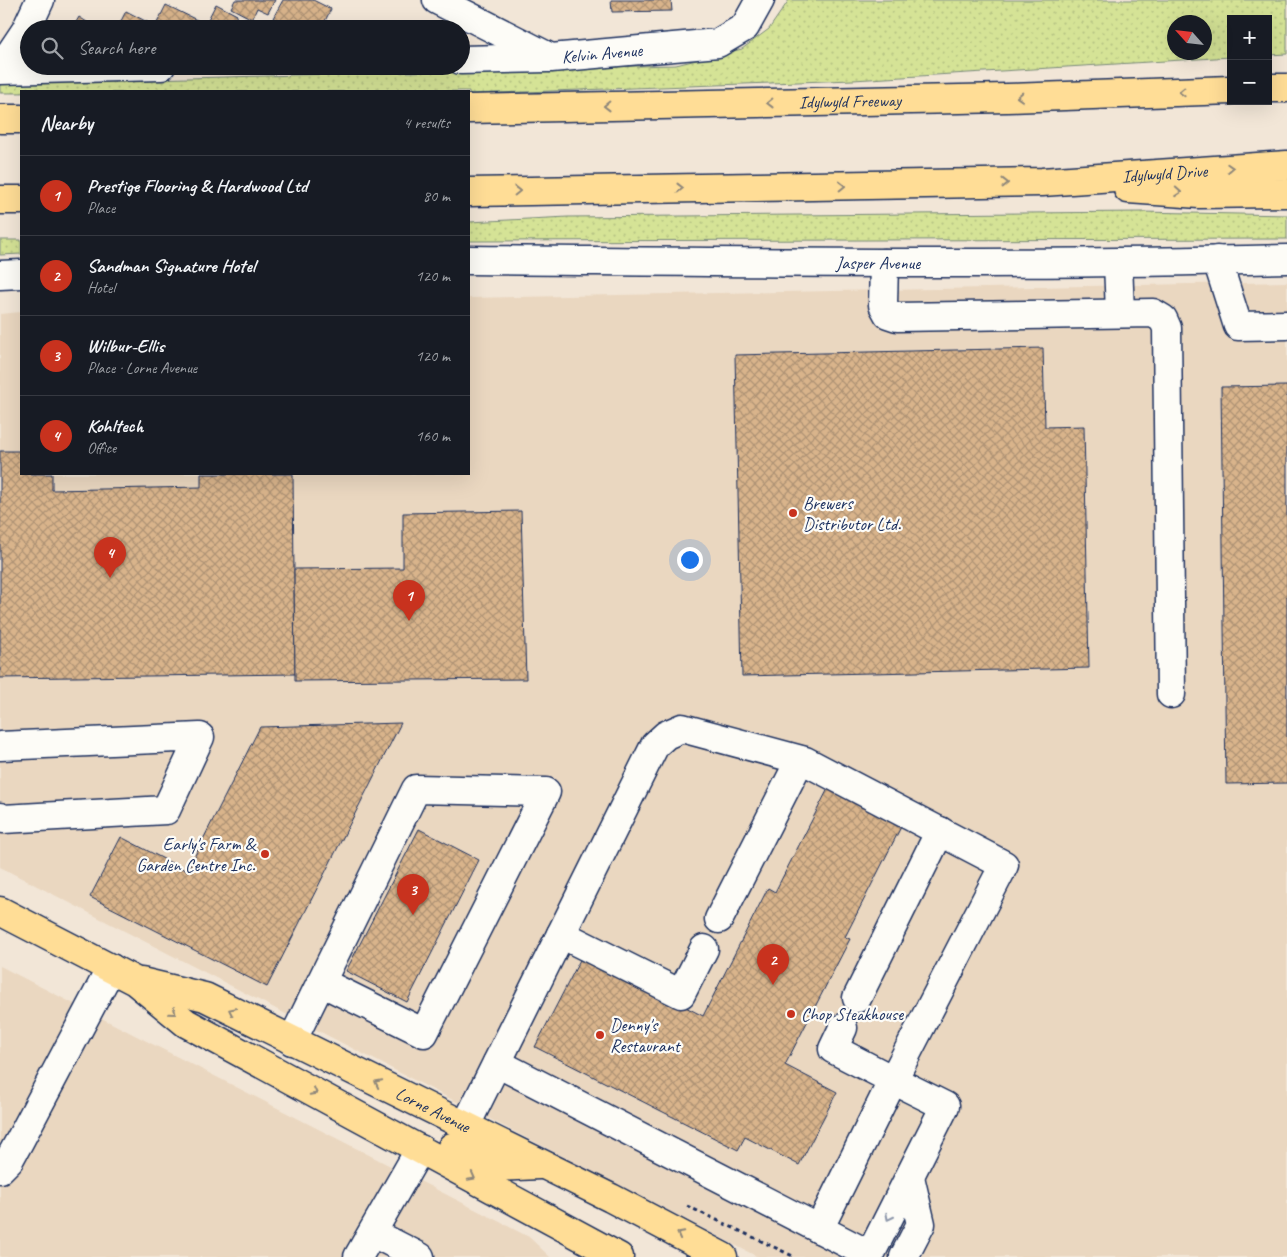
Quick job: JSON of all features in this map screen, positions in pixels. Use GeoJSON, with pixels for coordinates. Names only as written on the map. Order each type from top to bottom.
{"type":"FeatureCollection","features":[{"type":"Feature","properties":{"kind":"main road"},"geometry":{"type":"LineString","coordinates":[[1272,88],[1287,88]]}},
{"type":"Feature","properties":{"kind":"main road","name":"Idylwyld Freeway"},"geometry":{"type":"LineString","coordinates":[[470,109],[1006,98],[1227,90]]}},
{"type":"Feature","properties":{"kind":"main road"},"geometry":{"type":"LineString","coordinates":[[0,119],[20,119]]}},
{"type":"Feature","properties":{"kind":"main road","name":"Idylwyld Drive"},"geometry":{"type":"LineString","coordinates":[[1042,182],[1287,165]]}},
{"type":"Feature","properties":{"kind":"main road"},"geometry":{"type":"LineString","coordinates":[[470,192],[1042,182],[1198,194],[1287,192]]}},
{"type":"Feature","properties":{"kind":"main road"},"geometry":{"type":"LineString","coordinates":[[0,200],[20,200]]}},
{"type":"Feature","properties":{"kind":"main road","name":"Lorne Avenue"},"geometry":{"type":"LineString","coordinates":[[0,911],[135,981],[186,1023],[619,1257]]}},
{"type":"Feature","properties":{"kind":"main road","name":"Lorne Avenue"},"geometry":{"type":"LineString","coordinates":[[135,981],[205,997],[611,1198],[723,1257]]}},
{"type":"Feature","properties":{"kind":"main road"},"geometry":{"type":"LineString","coordinates":[[420,1149],[446,1145],[497,1167],[541,1165]]}},
{"type":"Feature","properties":{"kind":"street"},"geometry":{"type":"LineString","coordinates":[[31,20],[40,0]]}},
{"type":"Feature","properties":{"kind":"street","name":"Kelvin Avenue"},"geometry":{"type":"LineString","coordinates":[[437,0],[551,58],[718,43],[745,27],[760,0]]}},
{"type":"Feature","properties":{"kind":"street"},"geometry":{"type":"LineString","coordinates":[[0,69],[20,39]]}},
{"type":"Feature","properties":{"kind":"street"},"geometry":{"type":"LineString","coordinates":[[470,60],[551,58]]}},
{"type":"Feature","properties":{"kind":"street"},"geometry":{"type":"LineString","coordinates":[[0,69],[20,69]]}},
{"type":"Feature","properties":{"kind":"street","name":"Jasper Avenue"},"geometry":{"type":"LineString","coordinates":[[470,260],[884,264],[1118,263],[1287,258]]}},
{"type":"Feature","properties":{"kind":"street"},"geometry":{"type":"LineString","coordinates":[[1217,260],[1238,326],[1287,325]]}},
{"type":"Feature","properties":{"kind":"street"},"geometry":{"type":"LineString","coordinates":[[1118,263],[1120,313]]}},
{"type":"Feature","properties":{"kind":"street"},"geometry":{"type":"LineString","coordinates":[[884,264],[883,305],[888,314],[897,316],[1153,313],[1163,319],[1167,328],[1171,694]]}},
{"type":"Feature","properties":{"kind":"street"},"geometry":{"type":"LineString","coordinates":[[0,275],[20,274]]}},
{"type":"Feature","properties":{"kind":"street"},"geometry":{"type":"LineString","coordinates":[[465,1127],[655,745],[666,735],[682,728],[800,760],[1004,865],[893,1080],[820,1229]]}},
{"type":"Feature","properties":{"kind":"street"},"geometry":{"type":"LineString","coordinates":[[0,746],[200,737],[166,810],[1,820]]}},
{"type":"Feature","properties":{"kind":"street"},"geometry":{"type":"LineString","coordinates":[[719,919],[800,760]]}},
{"type":"Feature","properties":{"kind":"street"},"geometry":{"type":"LineString","coordinates":[[292,1041],[416,789],[546,792],[424,1033],[322,982]]}},
{"type":"Feature","properties":{"kind":"street"},"geometry":{"type":"LineString","coordinates":[[858,998],[940,832]]}},
{"type":"Feature","properties":{"kind":"street"},"geometry":{"type":"LineString","coordinates":[[561,934],[682,994],[704,949]]}},
{"type":"Feature","properties":{"kind":"street"},"geometry":{"type":"LineString","coordinates":[[0,1169],[9,1160],[112,968]]}},
{"type":"Feature","properties":{"kind":"street"},"geometry":{"type":"LineString","coordinates":[[497,1063],[869,1256],[945,1106],[833,1049],[843,1028]]}},
{"type":"Feature","properties":{"kind":"street"},"geometry":{"type":"LineString","coordinates":[[420,1149],[363,1250],[420,1257]]}},
{"type":"Feature","properties":{"kind":"street"},"geometry":{"type":"LineString","coordinates":[[904,1257],[921,1224],[910,1177]]}},
{"type":"Feature","properties":{"kind":"shaded area"},"geometry":{"type":"Polygon","coordinates":[[[1287,282],[1287,1257],[758,1257],[0,867],[0,314],[20,312],[20,475],[470,475],[470,298],[1287,282]]]}},
{"type":"Feature","properties":{"kind":"shaded area"},"geometry":{"type":"Polygon","coordinates":[[[0,966],[529,1237],[550,1257],[0,1257],[0,966]]]}},
{"type":"Feature","properties":{"kind":"green space"},"geometry":{"type":"Polygon","coordinates":[[[789,0],[1287,0],[1287,54],[1272,55],[1272,15],[1227,15],[1227,57],[1212,58],[1212,15],[1167,15],[1167,60],[1182,60],[853,80],[470,94],[470,90],[20,90],[20,93],[0,93],[0,83],[300,75],[470,75],[470,70],[676,65],[742,49],[769,29],[789,0]]]}},
{"type":"Feature","properties":{"kind":"green space"},"geometry":{"type":"Polygon","coordinates":[[[1141,212],[1287,215],[1287,239],[470,241],[470,222],[568,217],[1141,212]]]}},
{"type":"Feature","properties":{"kind":"green space"},"geometry":{"type":"Polygon","coordinates":[[[0,240],[20,240],[20,254],[0,255],[0,240]]]}},
{"type":"Feature","properties":{"kind":"building"},"geometry":{"type":"Polygon","coordinates":[[[235,0],[275,0],[268,13],[257,8],[252,19],[231,8],[235,0]]]}},
{"type":"Feature","properties":{"kind":"building"},"geometry":{"type":"Polygon","coordinates":[[[283,0],[313,0],[331,9],[326,20],[277,20],[273,18],[283,0]]]}},
{"type":"Feature","properties":{"kind":"building"},"geometry":{"type":"Polygon","coordinates":[[[611,0],[671,0],[672,11],[612,12],[611,0]]]}},
{"type":"Feature","properties":{"kind":"building"},"geometry":{"type":"Polygon","coordinates":[[[216,4],[237,15],[234,20],[208,20],[216,4]]]}},
{"type":"Feature","properties":{"kind":"building"},"geometry":{"type":"Polygon","coordinates":[[[166,5],[197,20],[158,20],[166,5]]]}},
{"type":"Feature","properties":{"kind":"building"},"geometry":{"type":"Polygon","coordinates":[[[126,11],[143,20],[122,20],[126,11]]]}},
{"type":"Feature","properties":{"kind":"building"},"geometry":{"type":"Polygon","coordinates":[[[1043,348],[1045,427],[1084,426],[1089,668],[742,676],[735,355],[1043,348]]]}},
{"type":"Feature","properties":{"kind":"building"},"geometry":{"type":"Polygon","coordinates":[[[1287,386],[1287,783],[1226,784],[1221,387],[1287,386]]]}},
{"type":"Feature","properties":{"kind":"building"},"geometry":{"type":"Polygon","coordinates":[[[0,451],[20,451],[20,475],[52,475],[52,490],[201,487],[201,475],[293,475],[295,674],[0,678],[0,451]]]}},
{"type":"Feature","properties":{"kind":"building"},"geometry":{"type":"Polygon","coordinates":[[[521,511],[526,679],[295,681],[294,569],[403,568],[403,513],[521,511]]]}},
{"type":"Feature","properties":{"kind":"building","name":"Early's Farm & Garden Centre Inc."},"geometry":{"type":"Polygon","coordinates":[[[401,723],[267,987],[90,897],[121,837],[187,871],[260,727],[401,723]]]}},
{"type":"Feature","properties":{"kind":"building"},"geometry":{"type":"Polygon","coordinates":[[[833,779],[906,817],[845,937],[850,939],[785,1065],[837,1092],[799,1165],[745,1137],[738,1150],[535,1047],[583,954],[703,1016],[768,888],[775,892],[833,779]]]}},
{"type":"Feature","properties":{"kind":"building"},"geometry":{"type":"Polygon","coordinates":[[[419,829],[479,860],[407,1002],[346,971],[419,829]]]}},
{"type":"Feature","properties":{"kind":"place","name":"Brewers Distributor Ltd."},"geometry":{"type":"Point","coordinates":[793,513]}},
{"type":"Feature","properties":{"kind":"place","name":"Kohltech"},"geometry":{"type":"Point","coordinates":[110,578]}},
{"type":"Feature","properties":{"kind":"place","name":"Prestige Flooring & Hardwood Ltd"},"geometry":{"type":"Point","coordinates":[409,621]}},
{"type":"Feature","properties":{"kind":"place","name":"Early's Farm & Garden Centre Inc."},"geometry":{"type":"Point","coordinates":[265,854]}},
{"type":"Feature","properties":{"kind":"place","name":"Wilbur-Ellis"},"geometry":{"type":"Point","coordinates":[413,915]}},
{"type":"Feature","properties":{"kind":"place","name":"Sandman Signature Hotel"},"geometry":{"type":"Point","coordinates":[773,985]}},
{"type":"Feature","properties":{"kind":"place","name":"Chop Steakhouse"},"geometry":{"type":"Point","coordinates":[791,1014]}},
{"type":"Feature","properties":{"kind":"place","name":"Denny's Restaurant"},"geometry":{"type":"Point","coordinates":[600,1035]}}]}
